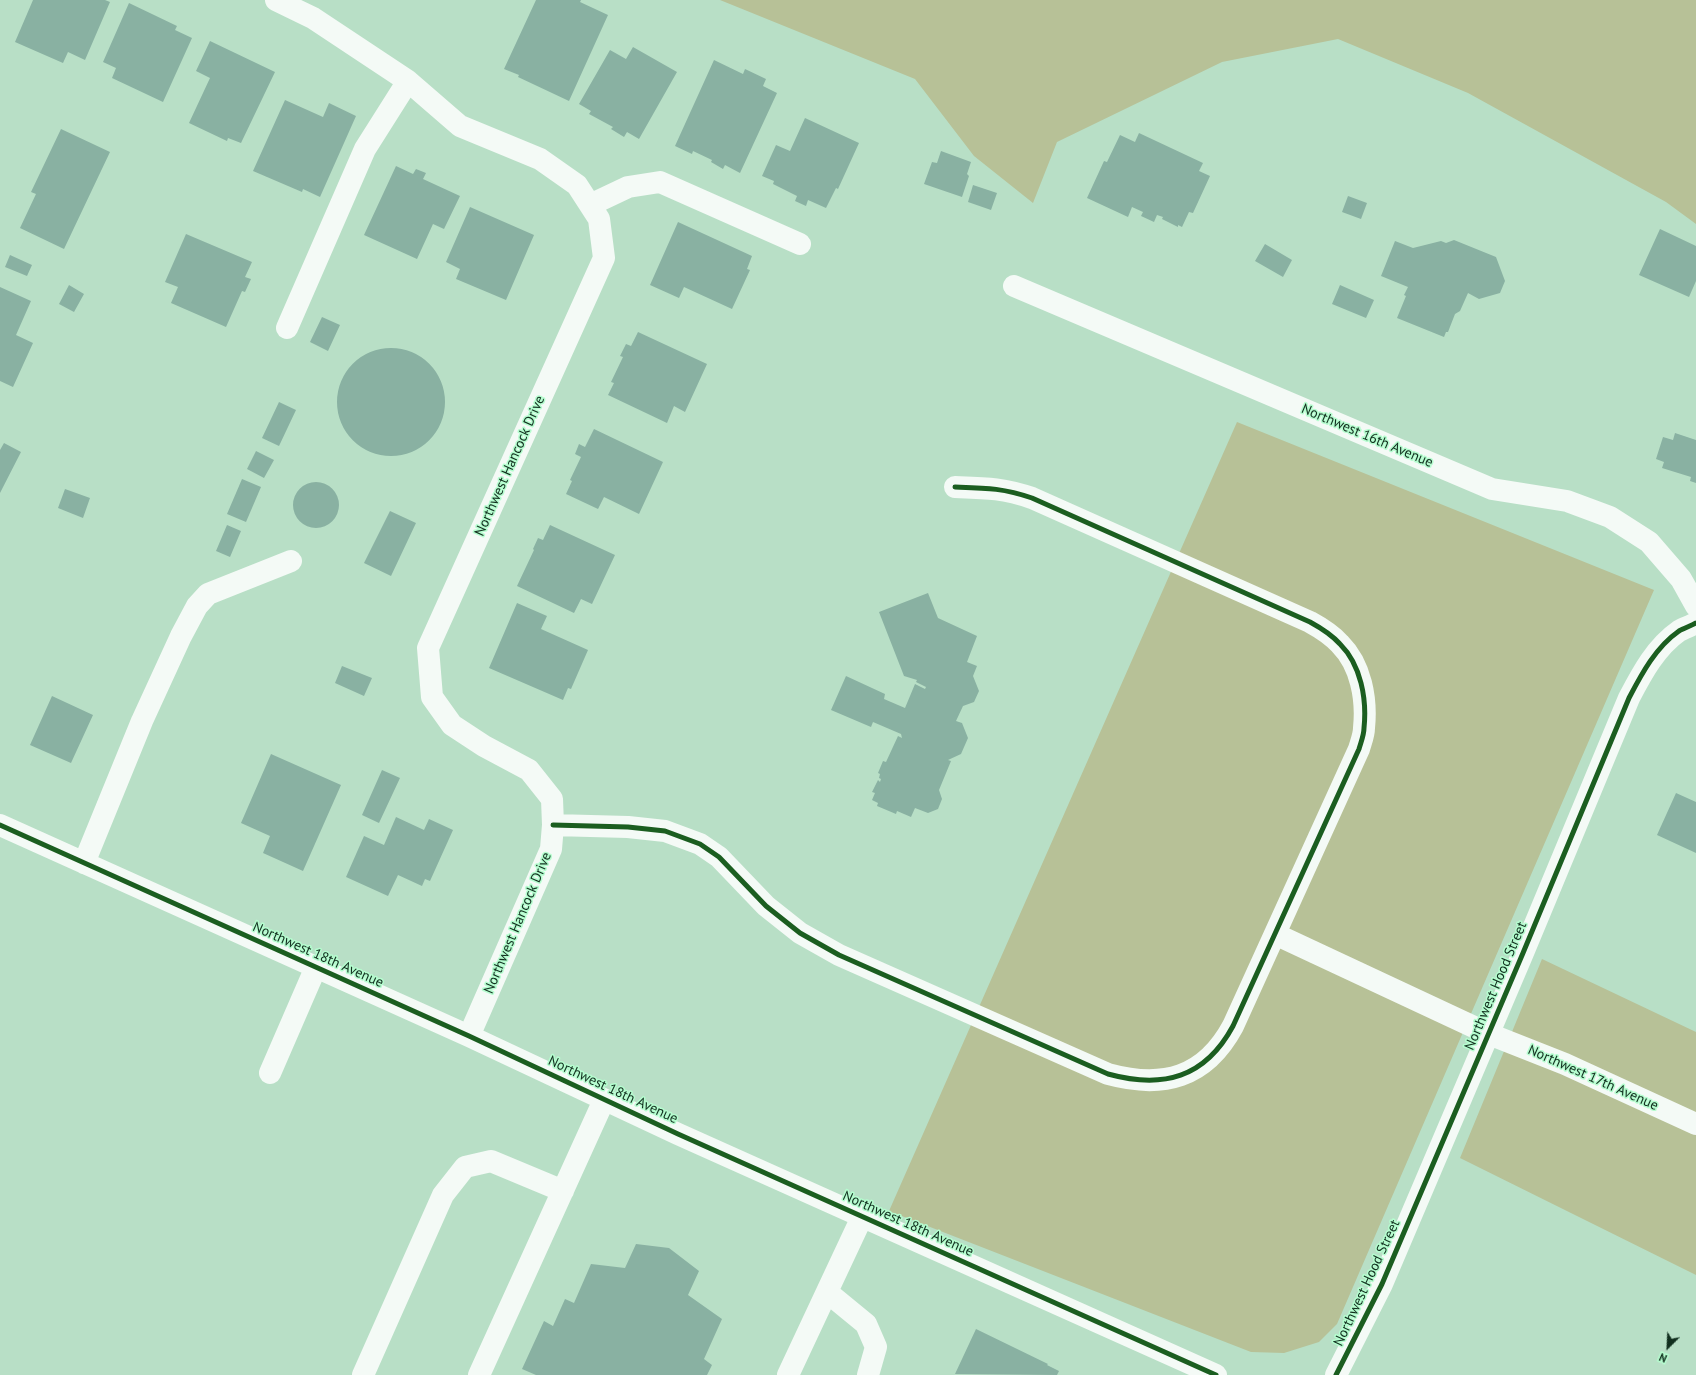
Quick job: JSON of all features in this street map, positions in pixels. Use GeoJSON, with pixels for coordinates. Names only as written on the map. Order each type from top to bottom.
{"type":"FeatureCollection","features":[{"type":"Feature","properties":{"kind":"street","name":"Northwest Hancock Drive"},"geometry":{"type":"LineString","coordinates":[[276,0],[314,18],[408,81],[460,126],[540,159],[577,185],[599,219],[604,258],[428,648],[432,697],[452,725],[484,746],[529,770],[552,799],[553,825],[551,849],[469,1036]]}},
{"type":"Feature","properties":{"kind":"street"},"geometry":{"type":"LineString","coordinates":[[287,328],[364,149],[408,81]]}},
{"type":"Feature","properties":{"kind":"street"},"geometry":{"type":"LineString","coordinates":[[590,205],[628,187],[660,182],[800,244]]}},
{"type":"Feature","properties":{"kind":"street","name":"Northwest 16th Avenue"},"geometry":{"type":"LineString","coordinates":[[1014,286],[1492,489],[1567,501],[1610,517],[1649,542],[1681,579],[1696,606]]}},
{"type":"Feature","properties":{"kind":"street"},"geometry":{"type":"LineString","coordinates":[[553,825],[621,827],[665,831],[700,844],[725,862],[766,906],[800,933],[832,951],[1108,1074],[1127,1079],[1146,1081],[1172,1078],[1197,1068],[1213,1056],[1225,1041],[1234,1026],[1359,749],[1364,730],[1364,693],[1351,659],[1344,649],[1327,632],[1310,622],[1032,498],[1012,491],[994,488],[955,488]]}},
{"type":"Feature","properties":{"kind":"street"},"geometry":{"type":"LineString","coordinates":[[84,863],[142,721],[181,636],[197,606],[208,594],[291,561]]}},
{"type":"Feature","properties":{"kind":"street","name":"Northwest Hood Street"},"geometry":{"type":"LineString","coordinates":[[1336,1375],[1382,1284],[1489,1034],[1629,698],[1645,668],[1663,645],[1680,631],[1696,623]]}},
{"type":"Feature","properties":{"kind":"street","name":"Northwest 18th Avenue"},"geometry":{"type":"LineString","coordinates":[[0,825],[469,1036],[604,1100],[862,1217],[1216,1375]]}},
{"type":"Feature","properties":{"kind":"street","name":"Northwest 17th Avenue"},"geometry":{"type":"LineString","coordinates":[[1275,934],[1489,1034],[1565,1064],[1696,1124]]}},
{"type":"Feature","properties":{"kind":"street"},"geometry":{"type":"LineString","coordinates":[[270,1073],[316,967]]}},
{"type":"Feature","properties":{"kind":"street"},"geometry":{"type":"LineString","coordinates":[[479,1375],[604,1100]]}},
{"type":"Feature","properties":{"kind":"street"},"geometry":{"type":"LineString","coordinates":[[363,1375],[443,1195],[465,1167],[491,1161],[563,1191]]}},
{"type":"Feature","properties":{"kind":"street"},"geometry":{"type":"LineString","coordinates":[[788,1375],[862,1217]]}},
{"type":"Feature","properties":{"kind":"street"},"geometry":{"type":"LineString","coordinates":[[827,1292],[866,1324],[876,1347],[868,1375]]}},
{"type":"Feature","properties":{"kind":"green space"},"geometry":{"type":"Polygon","coordinates":[[[720,0],[1696,0],[1696,224],[1666,202],[1468,93],[1338,39],[1222,62],[1057,142],[1033,203],[974,156],[915,79],[720,0]]]}},
{"type":"Feature","properties":{"kind":"green space"},"geometry":{"type":"Polygon","coordinates":[[[1237,422],[1654,590],[1337,1324],[1319,1342],[1284,1353],[1251,1352],[889,1211],[1237,422]]]}},
{"type":"Feature","properties":{"kind":"green space"},"geometry":{"type":"Polygon","coordinates":[[[1542,959],[1696,1032],[1696,1275],[1460,1158],[1542,959]]]}},
{"type":"Feature","properties":{"kind":"building"},"geometry":{"type":"Polygon","coordinates":[[[33,0],[105,0],[110,2],[85,60],[68,52],[63,63],[15,42],[33,0]]]}},
{"type":"Feature","properties":{"kind":"building"},"geometry":{"type":"Polygon","coordinates":[[[536,0],[581,0],[580,2],[608,15],[569,101],[518,77],[519,75],[504,69],[536,0]]]}},
{"type":"Feature","properties":{"kind":"building"},"geometry":{"type":"Polygon","coordinates":[[[129,3],[177,26],[175,30],[192,38],[163,102],[112,78],[116,68],[103,62],[129,3]]]}},
{"type":"Feature","properties":{"kind":"building"},"geometry":{"type":"Polygon","coordinates":[[[210,41],[275,72],[241,143],[228,138],[227,141],[189,123],[210,78],[196,71],[210,41]]]}},
{"type":"Feature","properties":{"kind":"building"},"geometry":{"type":"Polygon","coordinates":[[[633,47],[677,72],[639,139],[627,132],[624,137],[611,129],[613,127],[589,114],[591,111],[579,104],[610,50],[626,59],[633,47]]]}},
{"type":"Feature","properties":{"kind":"building"},"geometry":{"type":"Polygon","coordinates":[[[714,60],[743,74],[745,69],[766,79],[763,86],[777,93],[740,173],[725,165],[723,169],[711,162],[712,160],[693,151],[692,154],[675,146],[714,60]]]}},
{"type":"Feature","properties":{"kind":"building"},"geometry":{"type":"Polygon","coordinates":[[[285,100],[323,117],[329,103],[356,116],[320,197],[303,189],[302,192],[253,171],[285,100]]]}},
{"type":"Feature","properties":{"kind":"building"},"geometry":{"type":"Polygon","coordinates":[[[805,118],[859,143],[838,189],[836,188],[826,208],[808,200],[806,206],[795,201],[797,196],[773,184],[774,181],[762,176],[776,145],[790,151],[805,118]]]}},
{"type":"Feature","properties":{"kind":"building"},"geometry":{"type":"Polygon","coordinates":[[[61,129],[110,152],[64,249],[20,228],[36,194],[31,192],[61,129]]]}},
{"type":"Feature","properties":{"kind":"building"},"geometry":{"type":"Polygon","coordinates":[[[1139,133],[1203,163],[1199,171],[1210,176],[1193,213],[1189,212],[1182,227],[1178,225],[1178,227],[1162,219],[1163,217],[1157,215],[1154,222],[1141,216],[1143,212],[1132,207],[1128,217],[1087,198],[1104,161],[1107,162],[1120,135],[1135,142],[1139,133]]]}},
{"type":"Feature","properties":{"kind":"building"},"geometry":{"type":"Polygon","coordinates":[[[941,151],[971,162],[967,174],[969,176],[962,197],[924,184],[932,162],[937,163],[941,151]]]}},
{"type":"Feature","properties":{"kind":"building"},"geometry":{"type":"Polygon","coordinates":[[[396,166],[413,174],[416,169],[426,173],[423,179],[460,196],[444,229],[433,224],[417,259],[364,235],[396,166]]]}},
{"type":"Feature","properties":{"kind":"building"},"geometry":{"type":"Polygon","coordinates":[[[973,185],[997,193],[991,210],[968,202],[973,185]]]}},
{"type":"Feature","properties":{"kind":"building"},"geometry":{"type":"Polygon","coordinates":[[[1348,196],[1367,203],[1361,219],[1342,212],[1348,196]]]}},
{"type":"Feature","properties":{"kind":"building"},"geometry":{"type":"Polygon","coordinates":[[[470,207],[534,235],[506,300],[456,279],[460,269],[446,262],[470,207]]]}},
{"type":"Feature","properties":{"kind":"building"},"geometry":{"type":"Polygon","coordinates":[[[678,222],[752,256],[747,269],[750,270],[732,309],[684,287],[679,298],[650,285],[678,222]]]}},
{"type":"Feature","properties":{"kind":"building"},"geometry":{"type":"Polygon","coordinates":[[[1660,229],[1696,246],[1696,281],[1689,297],[1639,275],[1660,229]]]}},
{"type":"Feature","properties":{"kind":"building"},"geometry":{"type":"Polygon","coordinates":[[[186,234],[252,262],[245,277],[251,279],[245,292],[242,291],[226,327],[171,303],[178,287],[165,282],[186,234]]]}},
{"type":"Feature","properties":{"kind":"building"},"geometry":{"type":"Polygon","coordinates":[[[1454,240],[1496,257],[1505,281],[1500,293],[1479,299],[1468,293],[1460,311],[1455,314],[1448,332],[1446,332],[1444,337],[1397,318],[1408,287],[1381,276],[1395,241],[1413,248],[1441,241],[1446,243],[1454,240]]]}},
{"type":"Feature","properties":{"kind":"building"},"geometry":{"type":"Polygon","coordinates":[[[1265,244],[1292,260],[1283,277],[1255,261],[1265,244]]]}},
{"type":"Feature","properties":{"kind":"building"},"geometry":{"type":"Polygon","coordinates":[[[10,255],[32,265],[27,276],[5,267],[10,255]]]}},
{"type":"Feature","properties":{"kind":"building"},"geometry":{"type":"Polygon","coordinates":[[[69,285],[84,294],[74,312],[59,304],[69,285]]]}},
{"type":"Feature","properties":{"kind":"building"},"geometry":{"type":"Polygon","coordinates":[[[1340,285],[1374,300],[1366,318],[1332,304],[1340,285]]]}},
{"type":"Feature","properties":{"kind":"building"},"geometry":{"type":"Polygon","coordinates":[[[0,287],[31,301],[16,335],[33,343],[13,387],[0,381],[0,287]]]}},
{"type":"Feature","properties":{"kind":"building"},"geometry":{"type":"Polygon","coordinates":[[[322,317],[340,325],[328,351],[310,342],[322,317]]]}},
{"type":"Feature","properties":{"kind":"building"},"geometry":{"type":"Polygon","coordinates":[[[638,332],[707,364],[685,412],[674,406],[667,423],[608,395],[614,383],[611,382],[623,357],[620,356],[626,344],[631,346],[638,332]]]}},
{"type":"Feature","properties":{"kind":"building"},"geometry":{"type":"Polygon","coordinates":[[[391,348],[412,352],[429,364],[441,381],[445,402],[441,423],[429,440],[412,452],[391,456],[370,452],[353,440],[341,423],[337,402],[341,381],[353,364],[370,352],[391,348]]]}},
{"type":"Feature","properties":{"kind":"building"},"geometry":{"type":"Polygon","coordinates":[[[279,402],[296,410],[279,446],[262,438],[279,402]]]}},
{"type":"Feature","properties":{"kind":"building"},"geometry":{"type":"Polygon","coordinates":[[[594,429],[663,462],[639,514],[604,497],[598,509],[566,494],[572,481],[570,480],[581,457],[575,454],[579,444],[585,447],[594,429]]]}},
{"type":"Feature","properties":{"kind":"building"},"geometry":{"type":"Polygon","coordinates":[[[1675,433],[1696,440],[1696,483],[1690,481],[1691,477],[1662,468],[1664,462],[1656,459],[1663,437],[1673,440],[1675,433]]]}},
{"type":"Feature","properties":{"kind":"building"},"geometry":{"type":"Polygon","coordinates":[[[4,443],[21,452],[0,493],[0,450],[4,443]]]}},
{"type":"Feature","properties":{"kind":"building"},"geometry":{"type":"Polygon","coordinates":[[[256,451],[274,460],[264,478],[247,469],[256,451]]]}},
{"type":"Feature","properties":{"kind":"building"},"geometry":{"type":"Polygon","coordinates":[[[242,479],[261,487],[246,522],[227,514],[242,479]]]}},
{"type":"Feature","properties":{"kind":"building"},"geometry":{"type":"Polygon","coordinates":[[[316,482],[329,486],[335,492],[339,505],[335,518],[329,524],[316,528],[303,524],[297,518],[293,505],[297,492],[303,486],[316,482]]]}},
{"type":"Feature","properties":{"kind":"building"},"geometry":{"type":"Polygon","coordinates":[[[65,489],[90,498],[83,518],[58,508],[65,489]]]}},
{"type":"Feature","properties":{"kind":"building"},"geometry":{"type":"Polygon","coordinates":[[[390,511],[416,523],[391,576],[364,563],[390,511]]]}},
{"type":"Feature","properties":{"kind":"building"},"geometry":{"type":"Polygon","coordinates":[[[227,525],[241,531],[230,557],[216,551],[227,525]]]}},
{"type":"Feature","properties":{"kind":"building"},"geometry":{"type":"Polygon","coordinates":[[[550,525],[615,555],[592,604],[581,599],[574,613],[517,586],[538,538],[543,540],[550,525]]]}},
{"type":"Feature","properties":{"kind":"building"},"geometry":{"type":"Polygon","coordinates":[[[928,593],[938,618],[977,636],[967,662],[977,666],[973,676],[979,691],[974,702],[963,706],[956,721],[962,723],[968,738],[961,754],[948,760],[951,761],[939,790],[942,799],[938,809],[928,813],[915,808],[911,817],[897,811],[896,814],[877,806],[878,803],[872,800],[875,793],[872,792],[878,780],[880,782],[881,779],[879,778],[880,774],[878,773],[883,761],[886,762],[898,736],[902,738],[901,734],[873,722],[871,727],[831,710],[846,676],[885,694],[884,699],[905,708],[915,684],[925,689],[926,687],[916,682],[917,680],[904,676],[879,612],[928,593]]]}},
{"type":"Feature","properties":{"kind":"building"},"geometry":{"type":"Polygon","coordinates":[[[517,603],[547,616],[541,629],[588,650],[571,689],[568,688],[563,700],[489,668],[517,603]]]}},
{"type":"Feature","properties":{"kind":"building"},"geometry":{"type":"Polygon","coordinates":[[[342,666],[372,678],[364,696],[335,683],[342,666]]]}},
{"type":"Feature","properties":{"kind":"building"},"geometry":{"type":"Polygon","coordinates":[[[52,696],[93,715],[71,763],[30,745],[52,696]]]}},
{"type":"Feature","properties":{"kind":"building"},"geometry":{"type":"Polygon","coordinates":[[[271,754],[341,785],[303,871],[263,853],[270,836],[241,823],[271,754]]]}},
{"type":"Feature","properties":{"kind":"building"},"geometry":{"type":"Polygon","coordinates":[[[382,770],[400,778],[379,823],[362,815],[382,770]]]}},
{"type":"Feature","properties":{"kind":"building"},"geometry":{"type":"Polygon","coordinates":[[[1676,793],[1696,802],[1696,853],[1657,835],[1676,793]]]}},
{"type":"Feature","properties":{"kind":"building"},"geometry":{"type":"Polygon","coordinates":[[[396,817],[424,830],[429,819],[453,830],[430,881],[425,879],[422,886],[398,875],[388,896],[346,877],[364,836],[384,845],[396,817]]]}},
{"type":"Feature","properties":{"kind":"building"},"geometry":{"type":"Polygon","coordinates":[[[636,1244],[669,1248],[699,1271],[688,1295],[722,1319],[704,1359],[712,1365],[707,1375],[536,1375],[522,1369],[544,1321],[553,1326],[565,1299],[574,1303],[591,1264],[625,1268],[636,1244]]]}},
{"type":"Feature","properties":{"kind":"building"},"geometry":{"type":"Polygon","coordinates":[[[976,1329],[1048,1364],[1047,1365],[1059,1371],[1057,1375],[955,1374],[976,1329]]]}},
{"type":"Feature","properties":{"kind":"cycle path"},"geometry":{"type":"LineString","coordinates":[[553,825],[628,827],[665,831],[700,844],[719,857],[766,906],[800,933],[839,955],[1108,1074],[1147,1080],[1164,1079],[1181,1075],[1196,1068],[1209,1058],[1222,1044],[1233,1026],[1359,749],[1364,733],[1365,717],[1363,694],[1358,672],[1347,652],[1340,644],[1333,637],[1310,622],[1032,498],[1012,492],[994,489],[955,487]]}},
{"type":"Feature","properties":{"kind":"cycle path"},"geometry":{"type":"LineString","coordinates":[[1336,1375],[1382,1284],[1523,953],[1629,698],[1644,670],[1663,645],[1679,631],[1696,623]]}},
{"type":"Feature","properties":{"kind":"cycle path"},"geometry":{"type":"LineString","coordinates":[[0,825],[469,1036],[678,1134],[1216,1375]]}}]}
